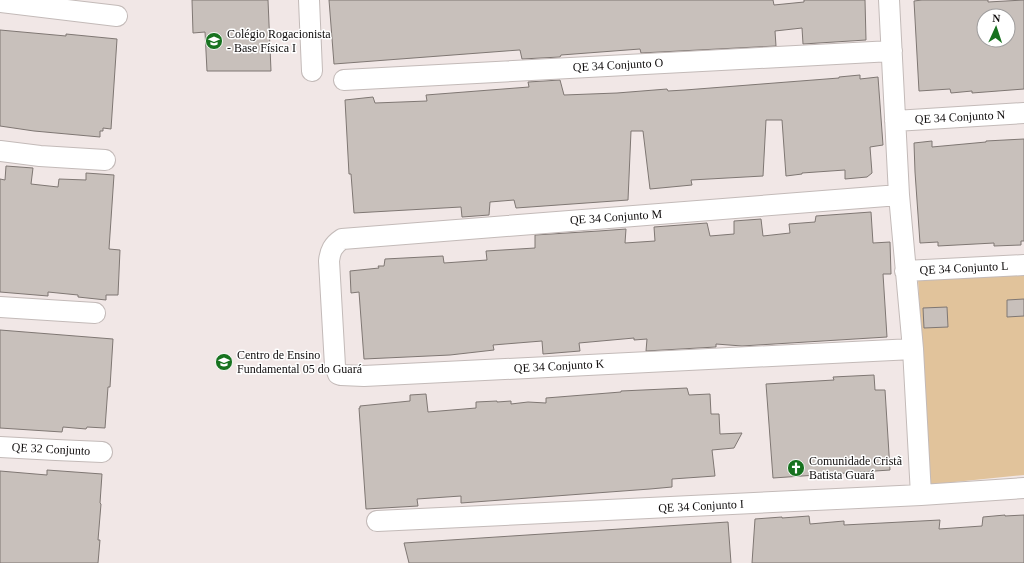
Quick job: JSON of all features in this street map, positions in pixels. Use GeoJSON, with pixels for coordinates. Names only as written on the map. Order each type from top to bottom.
{"type":"FeatureCollection","features":[{"type":"Feature","properties":{"kind":"street"},"geometry":{"type":"LineString","coordinates":[[310,0],[312,71]]}},
{"type":"Feature","properties":{"kind":"street"},"geometry":{"type":"LineString","coordinates":[[889,0],[899,195],[913,349],[920,495]]}},
{"type":"Feature","properties":{"kind":"street"},"geometry":{"type":"LineString","coordinates":[[0,2],[117,16]]}},
{"type":"Feature","properties":{"kind":"street","name":"QE 34 Conjunto O"},"geometry":{"type":"LineString","coordinates":[[344,80],[892,51]]}},
{"type":"Feature","properties":{"kind":"street","name":"QE 34 Conjunto N"},"geometry":{"type":"LineString","coordinates":[[895,121],[1024,113]]}},
{"type":"Feature","properties":{"kind":"street"},"geometry":{"type":"LineString","coordinates":[[0,151],[40,156],[105,160]]}},
{"type":"Feature","properties":{"kind":"street","name":"QE 34 Conjunto M"},"geometry":{"type":"LineString","coordinates":[[335,244],[342,239],[352,238],[899,195]]}},
{"type":"Feature","properties":{"kind":"street","name":"QE 34 Conjunto K"},"geometry":{"type":"LineString","coordinates":[[335,244],[330,252],[329,262],[337,380],[346,376],[913,349]]}},
{"type":"Feature","properties":{"kind":"street","name":"QE 34 Conjunto L"},"geometry":{"type":"LineString","coordinates":[[905,271],[1024,265]]}},
{"type":"Feature","properties":{"kind":"street"},"geometry":{"type":"LineString","coordinates":[[0,307],[95,313]]}},
{"type":"Feature","properties":{"kind":"street","name":"QE 32 Conjunto"},"geometry":{"type":"LineString","coordinates":[[0,447],[102,452]]}},
{"type":"Feature","properties":{"kind":"street","name":"QE 34 Conjunto I"},"geometry":{"type":"LineString","coordinates":[[377,521],[920,495],[1024,488]]}},
{"type":"Feature","properties":{"kind":"shaded area"},"geometry":{"type":"Polygon","coordinates":[[[1024,273],[1024,475],[925,485],[924,394],[918,279],[1024,273]]]}},
{"type":"Feature","properties":{"kind":"building"},"geometry":{"type":"Polygon","coordinates":[[[192,0],[268,0],[271,71],[207,71],[205,32],[193,33],[192,0]]]}},
{"type":"Feature","properties":{"kind":"building"},"geometry":{"type":"Polygon","coordinates":[[[329,0],[773,0],[774,5],[804,2],[804,0],[865,0],[866,40],[803,44],[802,28],[775,31],[776,46],[641,53],[640,49],[561,55],[560,57],[522,59],[519,50],[334,64],[329,0]]]}},
{"type":"Feature","properties":{"kind":"building"},"geometry":{"type":"Polygon","coordinates":[[[988,0],[988,2],[1024,0],[1024,89],[972,93],[972,91],[951,93],[950,89],[919,91],[914,1],[988,0]]]}},
{"type":"Feature","properties":{"kind":"building"},"geometry":{"type":"Polygon","coordinates":[[[0,30],[117,39],[111,129],[103,128],[103,131],[100,131],[100,137],[34,131],[0,126],[0,30]]]}},
{"type":"Feature","properties":{"kind":"building"},"geometry":{"type":"Polygon","coordinates":[[[860,75],[860,79],[878,77],[883,145],[870,147],[872,173],[867,177],[845,179],[845,170],[802,173],[786,176],[782,120],[766,120],[763,176],[691,180],[692,185],[650,189],[643,131],[631,131],[628,200],[516,208],[514,200],[490,202],[489,215],[462,217],[461,207],[354,213],[351,174],[349,174],[345,100],[373,97],[375,103],[427,101],[426,95],[529,87],[528,82],[560,80],[564,95],[667,89],[668,91],[685,90],[860,75]]]}},
{"type":"Feature","properties":{"kind":"building"},"geometry":{"type":"Polygon","coordinates":[[[1024,139],[1024,241],[1021,241],[1021,245],[994,246],[994,243],[938,246],[938,242],[920,243],[914,143],[932,141],[932,147],[986,141],[1024,139]]]}},
{"type":"Feature","properties":{"kind":"building"},"geometry":{"type":"Polygon","coordinates":[[[6,166],[33,168],[31,184],[58,187],[59,179],[86,180],[86,173],[114,175],[109,249],[120,250],[118,295],[106,295],[106,300],[48,292],[48,296],[0,292],[0,179],[5,180],[6,166]]]}},
{"type":"Feature","properties":{"kind":"building"},"geometry":{"type":"Polygon","coordinates":[[[871,212],[873,243],[890,242],[891,274],[883,274],[887,337],[742,346],[716,344],[716,347],[646,351],[647,339],[634,340],[634,338],[579,343],[580,351],[543,354],[542,341],[493,345],[494,350],[450,355],[364,359],[359,292],[351,293],[350,271],[379,268],[378,266],[384,266],[385,259],[443,256],[444,263],[487,260],[486,251],[535,248],[535,235],[626,229],[625,243],[655,241],[654,227],[707,223],[710,236],[734,234],[734,221],[761,219],[763,236],[790,233],[789,224],[815,222],[816,216],[871,212]]]}},
{"type":"Feature","properties":{"kind":"building"},"geometry":{"type":"Polygon","coordinates":[[[1024,299],[1024,316],[1007,317],[1007,300],[1024,299]]]}},
{"type":"Feature","properties":{"kind":"building"},"geometry":{"type":"Polygon","coordinates":[[[947,307],[948,327],[924,328],[923,308],[947,307]]]}},
{"type":"Feature","properties":{"kind":"building"},"geometry":{"type":"Polygon","coordinates":[[[0,330],[113,339],[110,387],[108,387],[105,428],[87,427],[86,429],[63,427],[62,432],[0,428],[0,330]]]}},
{"type":"Feature","properties":{"kind":"building"},"geometry":{"type":"Polygon","coordinates":[[[874,375],[875,390],[885,390],[890,470],[773,478],[766,384],[834,380],[833,377],[874,375]]]}},
{"type":"Feature","properties":{"kind":"building"},"geometry":{"type":"Polygon","coordinates":[[[687,388],[689,395],[710,394],[711,414],[719,414],[720,434],[742,433],[734,448],[712,450],[715,476],[672,479],[672,487],[461,503],[461,496],[417,499],[418,506],[366,509],[360,406],[410,401],[410,395],[426,394],[428,412],[476,408],[476,402],[511,401],[511,404],[528,402],[546,403],[546,398],[621,391],[687,388]]]}},
{"type":"Feature","properties":{"kind":"building"},"geometry":{"type":"Polygon","coordinates":[[[47,470],[102,474],[98,563],[0,563],[0,471],[47,475],[47,470]]]}},
{"type":"Feature","properties":{"kind":"building"},"geometry":{"type":"Polygon","coordinates":[[[1024,515],[1024,563],[752,563],[755,519],[809,516],[810,524],[844,521],[844,525],[940,520],[939,529],[982,526],[983,517],[1024,515]]]}},
{"type":"Feature","properties":{"kind":"building"},"geometry":{"type":"Polygon","coordinates":[[[728,522],[731,563],[409,563],[404,543],[728,522]]]}},
{"type":"Feature","properties":{"kind":"place","name":"Colégio Rogacionista - Base Física I"},"geometry":{"type":"Point","coordinates":[214,41]}},
{"type":"Feature","properties":{"kind":"place","name":"Centro de Ensino Fundamental 05 do Guará"},"geometry":{"type":"Point","coordinates":[224,362]}},
{"type":"Feature","properties":{"kind":"place","name":"Comunidade Cristã Batista Guará"},"geometry":{"type":"Point","coordinates":[796,468]}}]}
